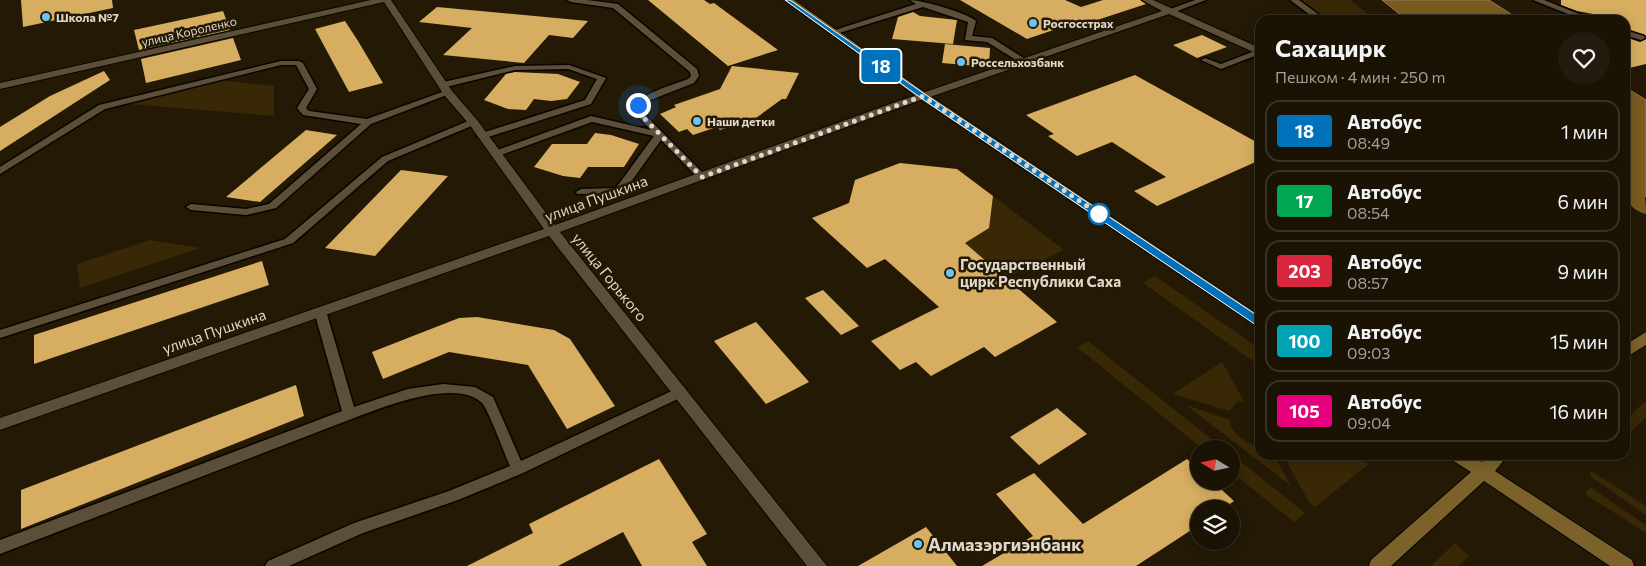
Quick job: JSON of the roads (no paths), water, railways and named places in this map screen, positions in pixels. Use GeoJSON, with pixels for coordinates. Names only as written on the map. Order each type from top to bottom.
{"type":"FeatureCollection","features":[{"type":"Feature","properties":{"kind":"main road"},"geometry":{"type":"LineString","coordinates":[[788,0],[923,96],[1255,320]]}},
{"type":"Feature","properties":{"kind":"main road"},"geometry":{"type":"LineString","coordinates":[[1630,350],[1646,337]]}},
{"type":"Feature","properties":{"kind":"main road"},"geometry":{"type":"LineString","coordinates":[[1466,460],[1625,566]]}},
{"type":"Feature","properties":{"kind":"main road"},"geometry":{"type":"LineString","coordinates":[[1378,566],[1450,504],[1494,460]]}},
{"type":"Feature","properties":{"kind":"street","name":"улица Короленко"},"geometry":{"type":"LineString","coordinates":[[0,86],[383,0]]}},
{"type":"Feature","properties":{"kind":"street","name":"улица Горького"},"geometry":{"type":"LineString","coordinates":[[387,0],[445,89],[473,122],[552,231],[818,566]]}},
{"type":"Feature","properties":{"kind":"street"},"geometry":{"type":"LineString","coordinates":[[1146,0],[1255,50]]}},
{"type":"Feature","properties":{"kind":"street","name":"улица Пушкина"},"geometry":{"type":"LineString","coordinates":[[0,424],[552,231],[923,96],[1169,11]]}},
{"type":"Feature","properties":{"kind":"lane"},"geometry":{"type":"LineString","coordinates":[[571,0],[615,6],[694,71],[695,76],[691,81],[645,99],[638,105],[637,111],[702,177]]}},
{"type":"Feature","properties":{"kind":"lane"},"geometry":{"type":"LineString","coordinates":[[914,0],[921,5],[959,13],[972,21],[968,38],[989,40],[1024,61]]}},
{"type":"Feature","properties":{"kind":"lane","name":"улица Пушкина"},"geometry":{"type":"LineString","coordinates":[[1169,11],[1202,0]]}},
{"type":"Feature","properties":{"kind":"lane"},"geometry":{"type":"LineString","coordinates":[[1294,0],[1315,15]]}},
{"type":"Feature","properties":{"kind":"lane"},"geometry":{"type":"LineString","coordinates":[[1537,0],[1577,15]]}},
{"type":"Feature","properties":{"kind":"lane"},"geometry":{"type":"LineString","coordinates":[[832,32],[921,5]]}},
{"type":"Feature","properties":{"kind":"lane"},"geometry":{"type":"LineString","coordinates":[[1630,34],[1641,38]]}},
{"type":"Feature","properties":{"kind":"lane"},"geometry":{"type":"LineString","coordinates":[[1205,60],[1221,67],[1255,54]]}},
{"type":"Feature","properties":{"kind":"lane"},"geometry":{"type":"LineString","coordinates":[[0,171],[102,107],[281,62],[299,63],[313,89],[301,108],[306,113],[368,122]]}},
{"type":"Feature","properties":{"kind":"lane"},"geometry":{"type":"LineString","coordinates":[[191,207],[246,212],[272,206],[368,122],[445,89],[515,68],[569,67],[602,78],[588,102],[482,136]]}},
{"type":"Feature","properties":{"kind":"lane"},"geometry":{"type":"LineString","coordinates":[[495,154],[591,119],[660,135]]}},
{"type":"Feature","properties":{"kind":"lane"},"geometry":{"type":"LineString","coordinates":[[0,334],[289,241],[385,159],[473,122]]}},
{"type":"Feature","properties":{"kind":"lane"},"geometry":{"type":"LineString","coordinates":[[581,192],[619,191],[660,135]]}},
{"type":"Feature","properties":{"kind":"lane"},"geometry":{"type":"LineString","coordinates":[[320,311],[349,414]]}},
{"type":"Feature","properties":{"kind":"lane"},"geometry":{"type":"LineString","coordinates":[[0,546],[349,414],[408,394],[443,389],[470,390],[488,401],[518,469]]}},
{"type":"Feature","properties":{"kind":"lane"},"geometry":{"type":"LineString","coordinates":[[272,566],[359,528],[453,496],[518,469],[681,392]]}},
{"type":"Feature","properties":{"kind":"waterway"},"geometry":{"type":"LineString","coordinates":[[1630,180],[1638,202],[1646,207]]}},
{"type":"Feature","properties":{"kind":"place","name":"Школа №7"},"geometry":{"type":"Point","coordinates":[46,17]}},
{"type":"Feature","properties":{"kind":"place","name":"Росгосстрах"},"geometry":{"type":"Point","coordinates":[1033,23]}},
{"type":"Feature","properties":{"kind":"place","name":"Россельхозбанк"},"geometry":{"type":"Point","coordinates":[961,62]}},
{"type":"Feature","properties":{"kind":"place","name":"Наши детки"},"geometry":{"type":"Point","coordinates":[697,121]}},
{"type":"Feature","properties":{"kind":"place","name":"Государственный цирк Республики Саха"},"geometry":{"type":"Point","coordinates":[950,273]}},
{"type":"Feature","properties":{"kind":"place","name":"Алмазэргиэнбанк"},"geometry":{"type":"Point","coordinates":[918,544]}}]}
